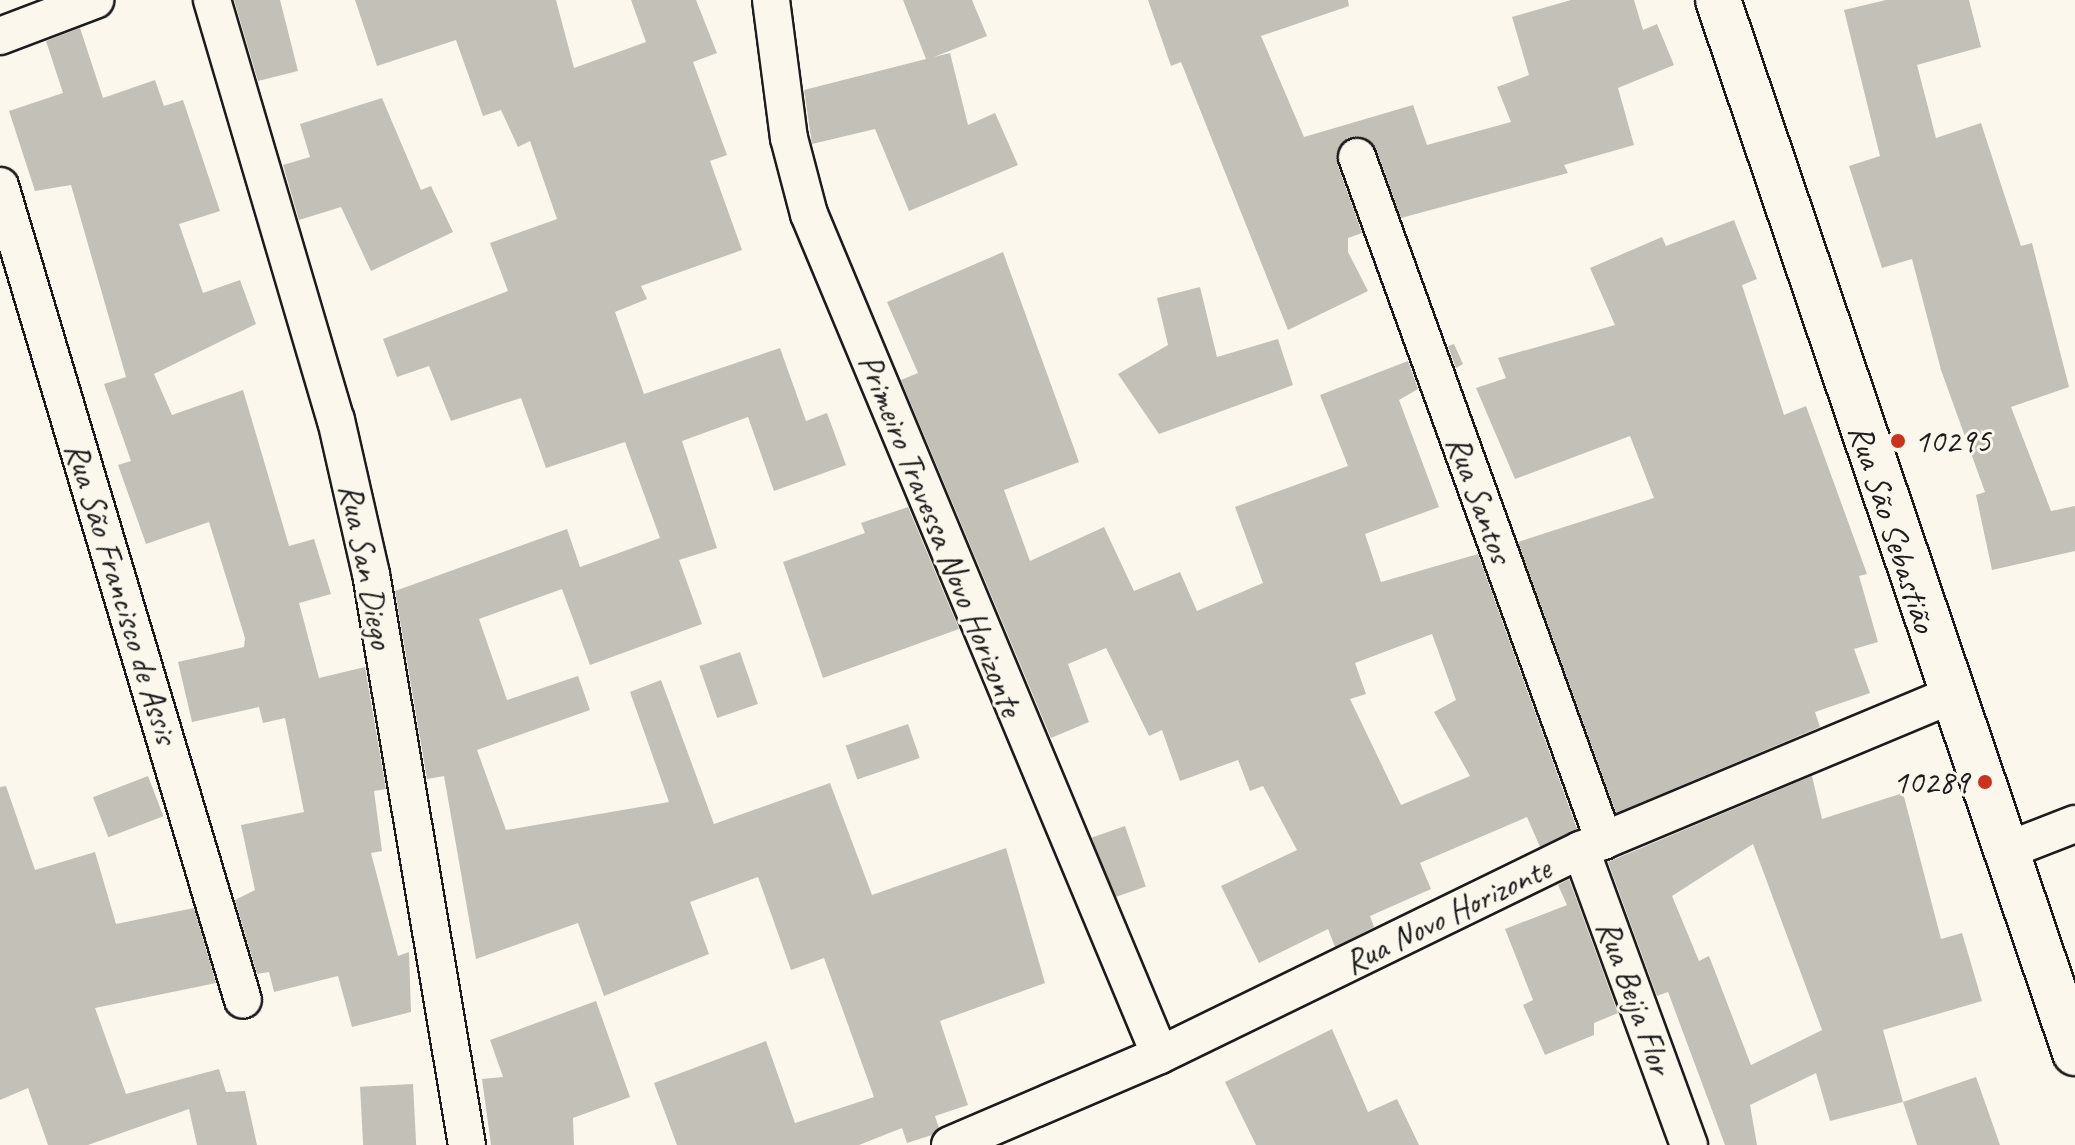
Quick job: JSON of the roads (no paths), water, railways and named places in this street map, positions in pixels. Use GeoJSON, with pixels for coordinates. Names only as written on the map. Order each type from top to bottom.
{"type":"FeatureCollection","features":[{"type":"Feature","properties":{"kind":"street"},"geometry":{"type":"LineString","coordinates":[[0,36],[95,0]]}},
{"type":"Feature","properties":{"kind":"street","name":"Rua San Diego"},"geometry":{"type":"LineString","coordinates":[[212,0],[336,420],[364,543],[467,1145]]}},
{"type":"Feature","properties":{"kind":"street","name":"Primeiro Travessa Novo Horizonte"},"geometry":{"type":"LineString","coordinates":[[771,0],[789,138],[809,214],[1160,1055]]}},
{"type":"Feature","properties":{"kind":"street","name":"Rua São Sebastião"},"geometry":{"type":"LineString","coordinates":[[1718,0],[1949,696],[2075,1053]]}},
{"type":"Feature","properties":{"kind":"street","name":"Rua Santos"},"geometry":{"type":"LineString","coordinates":[[1357,157],[1592,846]]}},
{"type":"Feature","properties":{"kind":"street","name":"Rua São Francisco de Assis"},"geometry":{"type":"LineString","coordinates":[[0,186],[243,1000]]}},
{"type":"Feature","properties":{"kind":"street","name":"Rua Novo Horizonte"},"geometry":{"type":"LineString","coordinates":[[950,1145],[1160,1055],[1592,846],[1949,696]]}},
{"type":"Feature","properties":{"kind":"street"},"geometry":{"type":"LineString","coordinates":[[2003,852],[2075,824]]}},
{"type":"Feature","properties":{"kind":"street","name":"Rua Beija Flor"},"geometry":{"type":"LineString","coordinates":[[1592,846],[1689,1145]]}},
{"type":"Feature","properties":{"kind":"place","name":"10295"},"geometry":{"type":"Point","coordinates":[1898,441]}},
{"type":"Feature","properties":{"kind":"place","name":"10289"},"geometry":{"type":"Point","coordinates":[1985,782]}}]}
